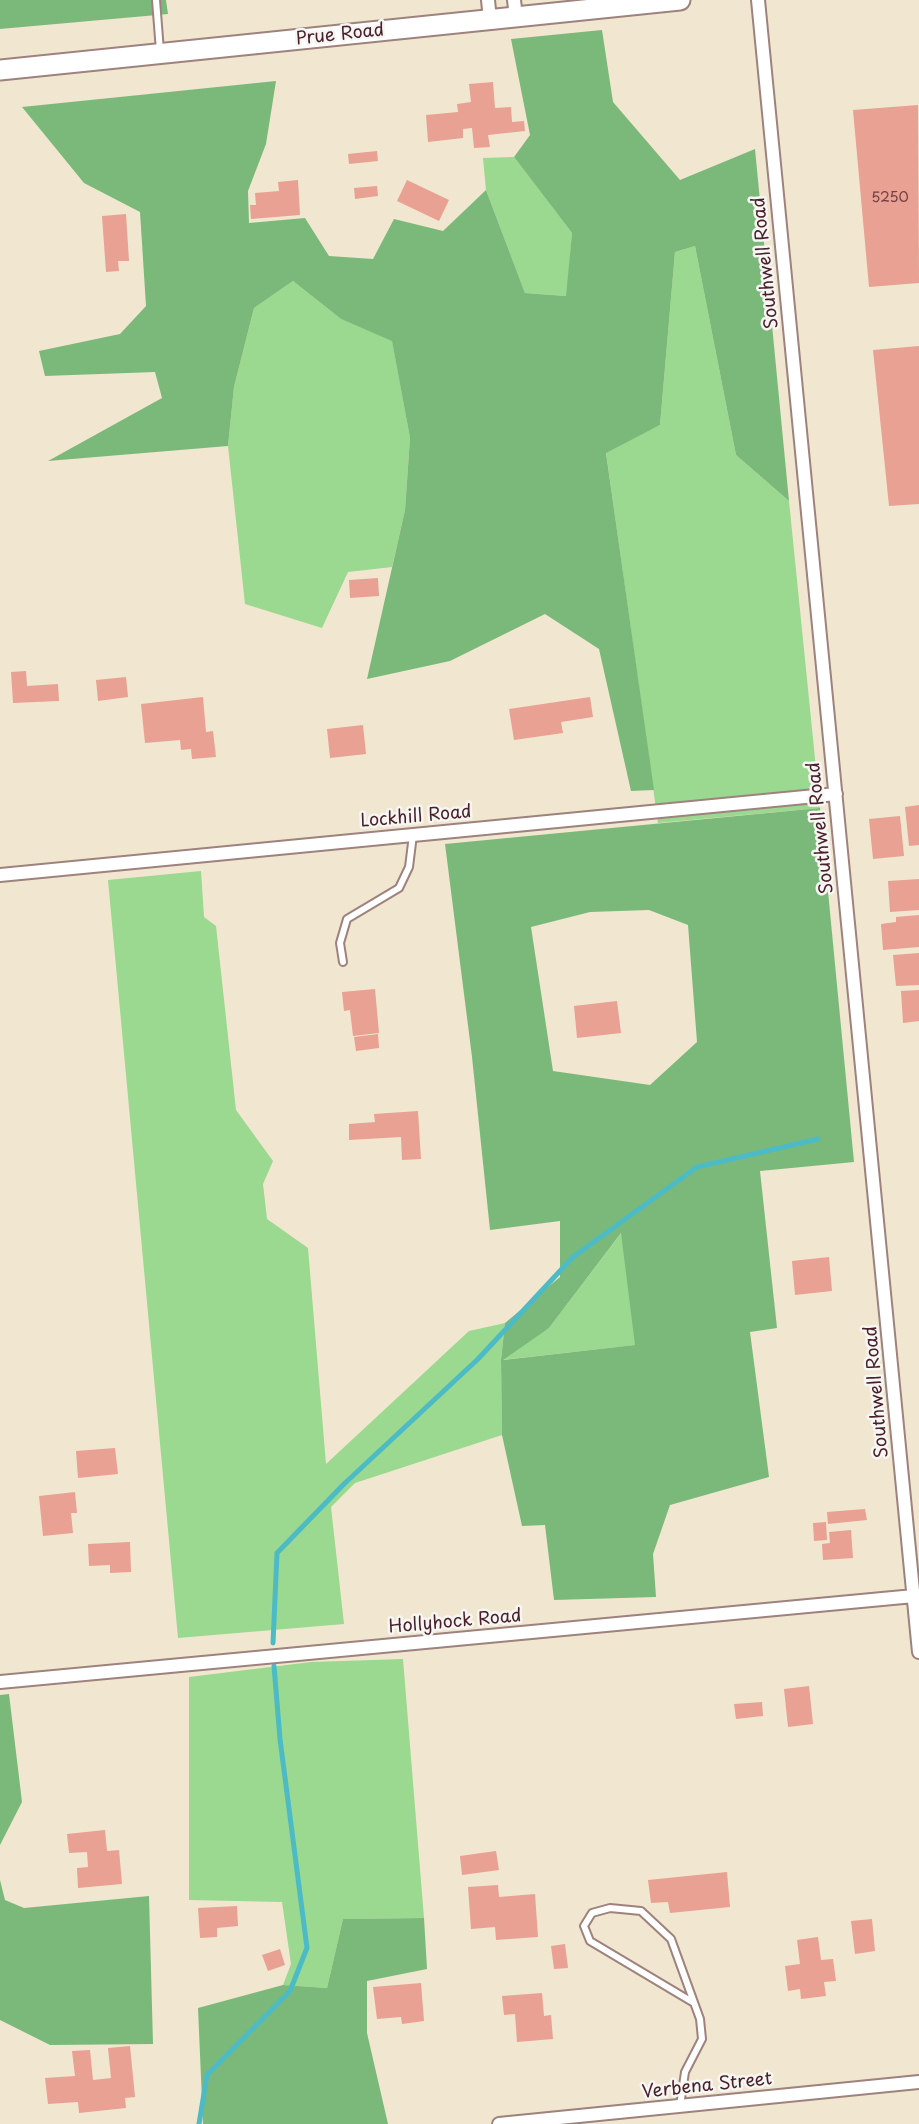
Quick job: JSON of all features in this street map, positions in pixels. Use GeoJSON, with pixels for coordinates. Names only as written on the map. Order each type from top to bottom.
{"type":"FeatureCollection","features":[{"type":"Feature","properties":{"kind":"main road","name":"Prue Road"},"geometry":{"type":"LineString","coordinates":[[0,70],[160,53],[489,10],[680,0]]}},
{"type":"Feature","properties":{"kind":"street","name":"Southwell Road"},"geometry":{"type":"LineString","coordinates":[[758,0],[919,1652]]}},
{"type":"Feature","properties":{"kind":"street","name":"Lockhill Road"},"geometry":{"type":"LineString","coordinates":[[0,874],[836,794]]}},
{"type":"Feature","properties":{"kind":"street","name":"Hollyhock Road"},"geometry":{"type":"LineString","coordinates":[[0,1682],[914,1596]]}},
{"type":"Feature","properties":{"kind":"street","name":"Verbena Street"},"geometry":{"type":"LineString","coordinates":[[499,2124],[919,2082]]}},
{"type":"Feature","properties":{"kind":"lane"},"geometry":{"type":"LineString","coordinates":[[156,0],[160,53]]}},
{"type":"Feature","properties":{"kind":"lane"},"geometry":{"type":"LineString","coordinates":[[343,962],[340,943],[347,919],[398,888],[409,867],[413,835]]}},
{"type":"Feature","properties":{"kind":"lane"},"geometry":{"type":"LineString","coordinates":[[680,2106],[685,2072],[702,2039],[700,2019],[671,1939],[641,1911],[610,1908],[592,1913],[584,1926],[590,1941],[694,2003]]}},
{"type":"Feature","properties":{"kind":"green space"},"geometry":{"type":"Polygon","coordinates":[[[0,0],[166,0],[168,14],[0,29],[0,0]]]}},
{"type":"Feature","properties":{"kind":"green space"},"geometry":{"type":"Polygon","coordinates":[[[602,30],[613,102],[680,180],[755,149],[789,501],[736,455],[695,246],[675,252],[660,425],[606,453],[654,790],[631,791],[599,649],[545,614],[450,661],[367,679],[405,510],[410,438],[392,341],[341,319],[293,281],[254,308],[234,387],[228,446],[48,461],[162,398],[155,372],[45,376],[39,351],[120,334],[146,306],[140,212],[84,183],[22,107],[276,81],[266,144],[248,191],[249,223],[305,218],[329,256],[373,259],[394,219],[443,231],[486,190],[525,293],[566,296],[572,233],[514,157],[530,135],[511,39],[602,30]]]}},
{"type":"Feature","properties":{"kind":"green space"},"geometry":{"type":"Polygon","coordinates":[[[514,157],[572,233],[567,296],[525,293],[486,190],[483,158],[514,157]]]}},
{"type":"Feature","properties":{"kind":"green space"},"geometry":{"type":"Polygon","coordinates":[[[695,246],[736,455],[789,501],[820,808],[658,823],[606,452],[660,425],[675,252],[695,246]]]}},
{"type":"Feature","properties":{"kind":"green space"},"geometry":{"type":"Polygon","coordinates":[[[293,281],[341,319],[392,340],[410,438],[405,510],[392,567],[348,572],[322,628],[245,604],[228,446],[234,387],[254,308],[293,281]]]}},
{"type":"Feature","properties":{"kind":"green space"},"geometry":{"type":"Polygon","coordinates":[[[820,808],[854,1162],[760,1171],[777,1328],[750,1332],[769,1477],[670,1505],[653,1554],[656,1597],[554,1600],[545,1525],[522,1526],[502,1435],[501,1360],[505,1323],[560,1277],[560,1221],[490,1230],[472,1057],[445,844],[820,808]],[[649,910],[590,912],[531,927],[553,1071],[650,1085],[697,1042],[688,925],[649,910]],[[621,1233],[549,1328],[503,1360],[635,1345],[621,1233]]]}},
{"type":"Feature","properties":{"kind":"green space"},"geometry":{"type":"Polygon","coordinates":[[[201,871],[204,917],[216,926],[236,1110],[273,1161],[263,1184],[267,1219],[308,1248],[326,1464],[469,1331],[505,1323],[501,1359],[549,1328],[622,1232],[636,1345],[501,1360],[502,1435],[355,1483],[331,1507],[344,1624],[178,1638],[108,880],[201,871]]]}},
{"type":"Feature","properties":{"kind":"green space"},"geometry":{"type":"Polygon","coordinates":[[[403,1659],[424,1918],[343,1919],[327,1988],[283,1985],[291,1964],[282,1902],[189,1900],[189,1677],[311,1662],[403,1659]]]}},
{"type":"Feature","properties":{"kind":"green space"},"geometry":{"type":"Polygon","coordinates":[[[9,1694],[22,1802],[0,1845],[0,1695],[9,1694]]]}},
{"type":"Feature","properties":{"kind":"green space"},"geometry":{"type":"Polygon","coordinates":[[[0,1880],[5,1900],[24,1908],[149,1896],[153,2044],[50,2045],[0,2020],[0,1880]]]}},
{"type":"Feature","properties":{"kind":"green space"},"geometry":{"type":"Polygon","coordinates":[[[424,1918],[427,1969],[367,1981],[367,2033],[388,2124],[203,2124],[198,2008],[283,1985],[327,1988],[343,1919],[424,1918]]]}},
{"type":"Feature","properties":{"kind":"building"},"geometry":{"type":"Polygon","coordinates":[[[493,82],[495,108],[511,107],[512,122],[524,121],[525,131],[488,135],[490,147],[474,148],[472,128],[463,129],[463,138],[428,142],[426,115],[458,112],[457,104],[471,102],[469,84],[493,82]]]}},
{"type":"Feature","properties":{"kind":"building"},"geometry":{"type":"Polygon","coordinates":[[[918,105],[919,283],[869,287],[853,110],[918,105]]]}},
{"type":"Feature","properties":{"kind":"building"},"geometry":{"type":"Polygon","coordinates":[[[377,151],[378,161],[349,164],[348,154],[377,151]]]}},
{"type":"Feature","properties":{"kind":"building"},"geometry":{"type":"Polygon","coordinates":[[[298,180],[300,215],[251,219],[250,205],[256,205],[255,193],[279,191],[278,182],[298,180]]]}},
{"type":"Feature","properties":{"kind":"building"},"geometry":{"type":"Polygon","coordinates":[[[407,180],[449,200],[439,221],[397,201],[407,180]]]}},
{"type":"Feature","properties":{"kind":"building"},"geometry":{"type":"Polygon","coordinates":[[[377,186],[378,196],[355,199],[354,188],[377,186]]]}},
{"type":"Feature","properties":{"kind":"building"},"geometry":{"type":"Polygon","coordinates":[[[126,214],[129,261],[118,261],[119,271],[106,272],[102,216],[126,214]]]}},
{"type":"Feature","properties":{"kind":"building"},"geometry":{"type":"Polygon","coordinates":[[[919,346],[919,504],[889,506],[873,350],[919,346]]]}},
{"type":"Feature","properties":{"kind":"building"},"geometry":{"type":"Polygon","coordinates":[[[378,578],[379,596],[350,598],[349,580],[378,578]]]}},
{"type":"Feature","properties":{"kind":"building"},"geometry":{"type":"Polygon","coordinates":[[[26,671],[27,686],[58,684],[59,701],[13,703],[11,672],[26,671]]]}},
{"type":"Feature","properties":{"kind":"building"},"geometry":{"type":"Polygon","coordinates":[[[126,677],[128,697],[98,701],[96,680],[126,677]]]}},
{"type":"Feature","properties":{"kind":"building"},"geometry":{"type":"Polygon","coordinates":[[[203,697],[206,732],[213,731],[216,757],[192,759],[191,749],[181,750],[180,740],[145,743],[141,704],[203,697]]]}},
{"type":"Feature","properties":{"kind":"building"},"geometry":{"type":"Polygon","coordinates":[[[590,697],[593,717],[561,722],[563,733],[514,740],[509,709],[590,697]]]}},
{"type":"Feature","properties":{"kind":"building"},"geometry":{"type":"Polygon","coordinates":[[[363,725],[366,754],[330,758],[327,729],[363,725]]]}},
{"type":"Feature","properties":{"kind":"building"},"geometry":{"type":"Polygon","coordinates":[[[919,805],[919,845],[909,846],[905,807],[919,805]]]}},
{"type":"Feature","properties":{"kind":"building"},"geometry":{"type":"Polygon","coordinates":[[[900,816],[904,856],[873,859],[869,819],[900,816]]]}},
{"type":"Feature","properties":{"kind":"building"},"geometry":{"type":"Polygon","coordinates":[[[919,879],[919,910],[890,912],[888,881],[919,879]]]}},
{"type":"Feature","properties":{"kind":"building"},"geometry":{"type":"Polygon","coordinates":[[[919,915],[919,947],[883,950],[881,924],[896,922],[896,917],[919,915]]]}},
{"type":"Feature","properties":{"kind":"building"},"geometry":{"type":"Polygon","coordinates":[[[919,953],[919,985],[896,986],[893,955],[919,953]]]}},
{"type":"Feature","properties":{"kind":"building"},"geometry":{"type":"Polygon","coordinates":[[[375,989],[379,1033],[353,1036],[350,1010],[344,1011],[342,992],[375,989]]]}},
{"type":"Feature","properties":{"kind":"building"},"geometry":{"type":"Polygon","coordinates":[[[919,990],[919,1021],[903,1023],[901,991],[919,990]]]}},
{"type":"Feature","properties":{"kind":"building"},"geometry":{"type":"Polygon","coordinates":[[[617,1001],[621,1033],[577,1038],[574,1006],[617,1001]]]}},
{"type":"Feature","properties":{"kind":"building"},"geometry":{"type":"Polygon","coordinates":[[[378,1034],[379,1048],[356,1051],[354,1037],[378,1034]]]}},
{"type":"Feature","properties":{"kind":"building"},"geometry":{"type":"Polygon","coordinates":[[[418,1111],[421,1159],[402,1160],[401,1137],[349,1140],[349,1124],[375,1122],[374,1114],[418,1111]]]}},
{"type":"Feature","properties":{"kind":"building"},"geometry":{"type":"Polygon","coordinates":[[[829,1257],[832,1291],[795,1295],[792,1261],[829,1257]]]}},
{"type":"Feature","properties":{"kind":"building"},"geometry":{"type":"Polygon","coordinates":[[[115,1448],[118,1474],[78,1478],[76,1451],[115,1448]]]}},
{"type":"Feature","properties":{"kind":"building"},"geometry":{"type":"Polygon","coordinates":[[[75,1492],[77,1513],[71,1513],[73,1533],[43,1536],[39,1496],[75,1492]]]}},
{"type":"Feature","properties":{"kind":"building"},"geometry":{"type":"Polygon","coordinates":[[[865,1509],[867,1520],[828,1524],[827,1512],[865,1509]]]}},
{"type":"Feature","properties":{"kind":"building"},"geometry":{"type":"Polygon","coordinates":[[[826,1522],[827,1540],[814,1541],[813,1523],[826,1522]]]}},
{"type":"Feature","properties":{"kind":"building"},"geometry":{"type":"Polygon","coordinates":[[[851,1530],[853,1558],[823,1560],[822,1544],[830,1543],[829,1532],[851,1530]]]}},
{"type":"Feature","properties":{"kind":"building"},"geometry":{"type":"Polygon","coordinates":[[[130,1542],[131,1572],[110,1573],[110,1565],[89,1566],[88,1544],[130,1542]]]}},
{"type":"Feature","properties":{"kind":"building"},"geometry":{"type":"Polygon","coordinates":[[[809,1686],[813,1724],[788,1727],[784,1689],[809,1686]]]}},
{"type":"Feature","properties":{"kind":"building"},"geometry":{"type":"Polygon","coordinates":[[[762,1702],[763,1716],[736,1719],[734,1704],[762,1702]]]}},
{"type":"Feature","properties":{"kind":"building"},"geometry":{"type":"Polygon","coordinates":[[[105,1830],[107,1851],[119,1850],[122,1884],[78,1888],[77,1868],[88,1867],[87,1852],[69,1853],[67,1834],[105,1830]]]}},
{"type":"Feature","properties":{"kind":"building"},"geometry":{"type":"Polygon","coordinates":[[[496,1851],[499,1870],[462,1875],[460,1856],[496,1851]]]}},
{"type":"Feature","properties":{"kind":"building"},"geometry":{"type":"Polygon","coordinates":[[[727,1872],[730,1907],[670,1913],[668,1902],[651,1903],[648,1880],[727,1872]]]}},
{"type":"Feature","properties":{"kind":"building"},"geometry":{"type":"Polygon","coordinates":[[[498,1885],[499,1897],[535,1894],[538,1937],[496,1940],[495,1927],[471,1929],[468,1887],[498,1885]]]}},
{"type":"Feature","properties":{"kind":"building"},"geometry":{"type":"Polygon","coordinates":[[[237,1906],[238,1926],[217,1928],[217,1937],[200,1938],[198,1908],[237,1906]]]}},
{"type":"Feature","properties":{"kind":"building"},"geometry":{"type":"Polygon","coordinates":[[[872,1919],[875,1951],[855,1954],[851,1921],[872,1919]]]}},
{"type":"Feature","properties":{"kind":"building"},"geometry":{"type":"Polygon","coordinates":[[[818,1937],[821,1960],[833,1959],[836,1981],[824,1982],[826,1996],[801,1999],[800,1989],[788,1991],[785,1966],[800,1964],[797,1940],[818,1937]]]}},
{"type":"Feature","properties":{"kind":"building"},"geometry":{"type":"Polygon","coordinates":[[[565,1944],[568,1968],[554,1969],[551,1946],[565,1944]]]}},
{"type":"Feature","properties":{"kind":"building"},"geometry":{"type":"Polygon","coordinates":[[[280,1949],[285,1965],[268,1971],[262,1955],[280,1949]]]}},
{"type":"Feature","properties":{"kind":"building"},"geometry":{"type":"Polygon","coordinates":[[[421,1983],[424,2021],[402,2024],[401,2017],[377,2019],[373,1987],[421,1983]]]}},
{"type":"Feature","properties":{"kind":"building"},"geometry":{"type":"Polygon","coordinates":[[[542,1993],[544,2016],[551,2015],[553,2039],[517,2042],[515,2014],[504,2015],[502,1996],[542,1993]]]}},
{"type":"Feature","properties":{"kind":"building"},"geometry":{"type":"Polygon","coordinates":[[[130,2046],[135,2097],[125,2098],[126,2108],[79,2113],[78,2102],[48,2104],[45,2078],[75,2076],[72,2051],[90,2050],[93,2080],[111,2078],[108,2048],[130,2046]]]}},
{"type":"Feature","properties":{"kind":"waterway"},"geometry":{"type":"LineString","coordinates":[[273,1643],[277,1553],[344,1484],[478,1359],[573,1257],[697,1167],[818,1139]]}},
{"type":"Feature","properties":{"kind":"waterway"},"geometry":{"type":"LineString","coordinates":[[199,2124],[207,2075],[290,1991],[307,1948],[280,1739],[274,1666]]}}]}
